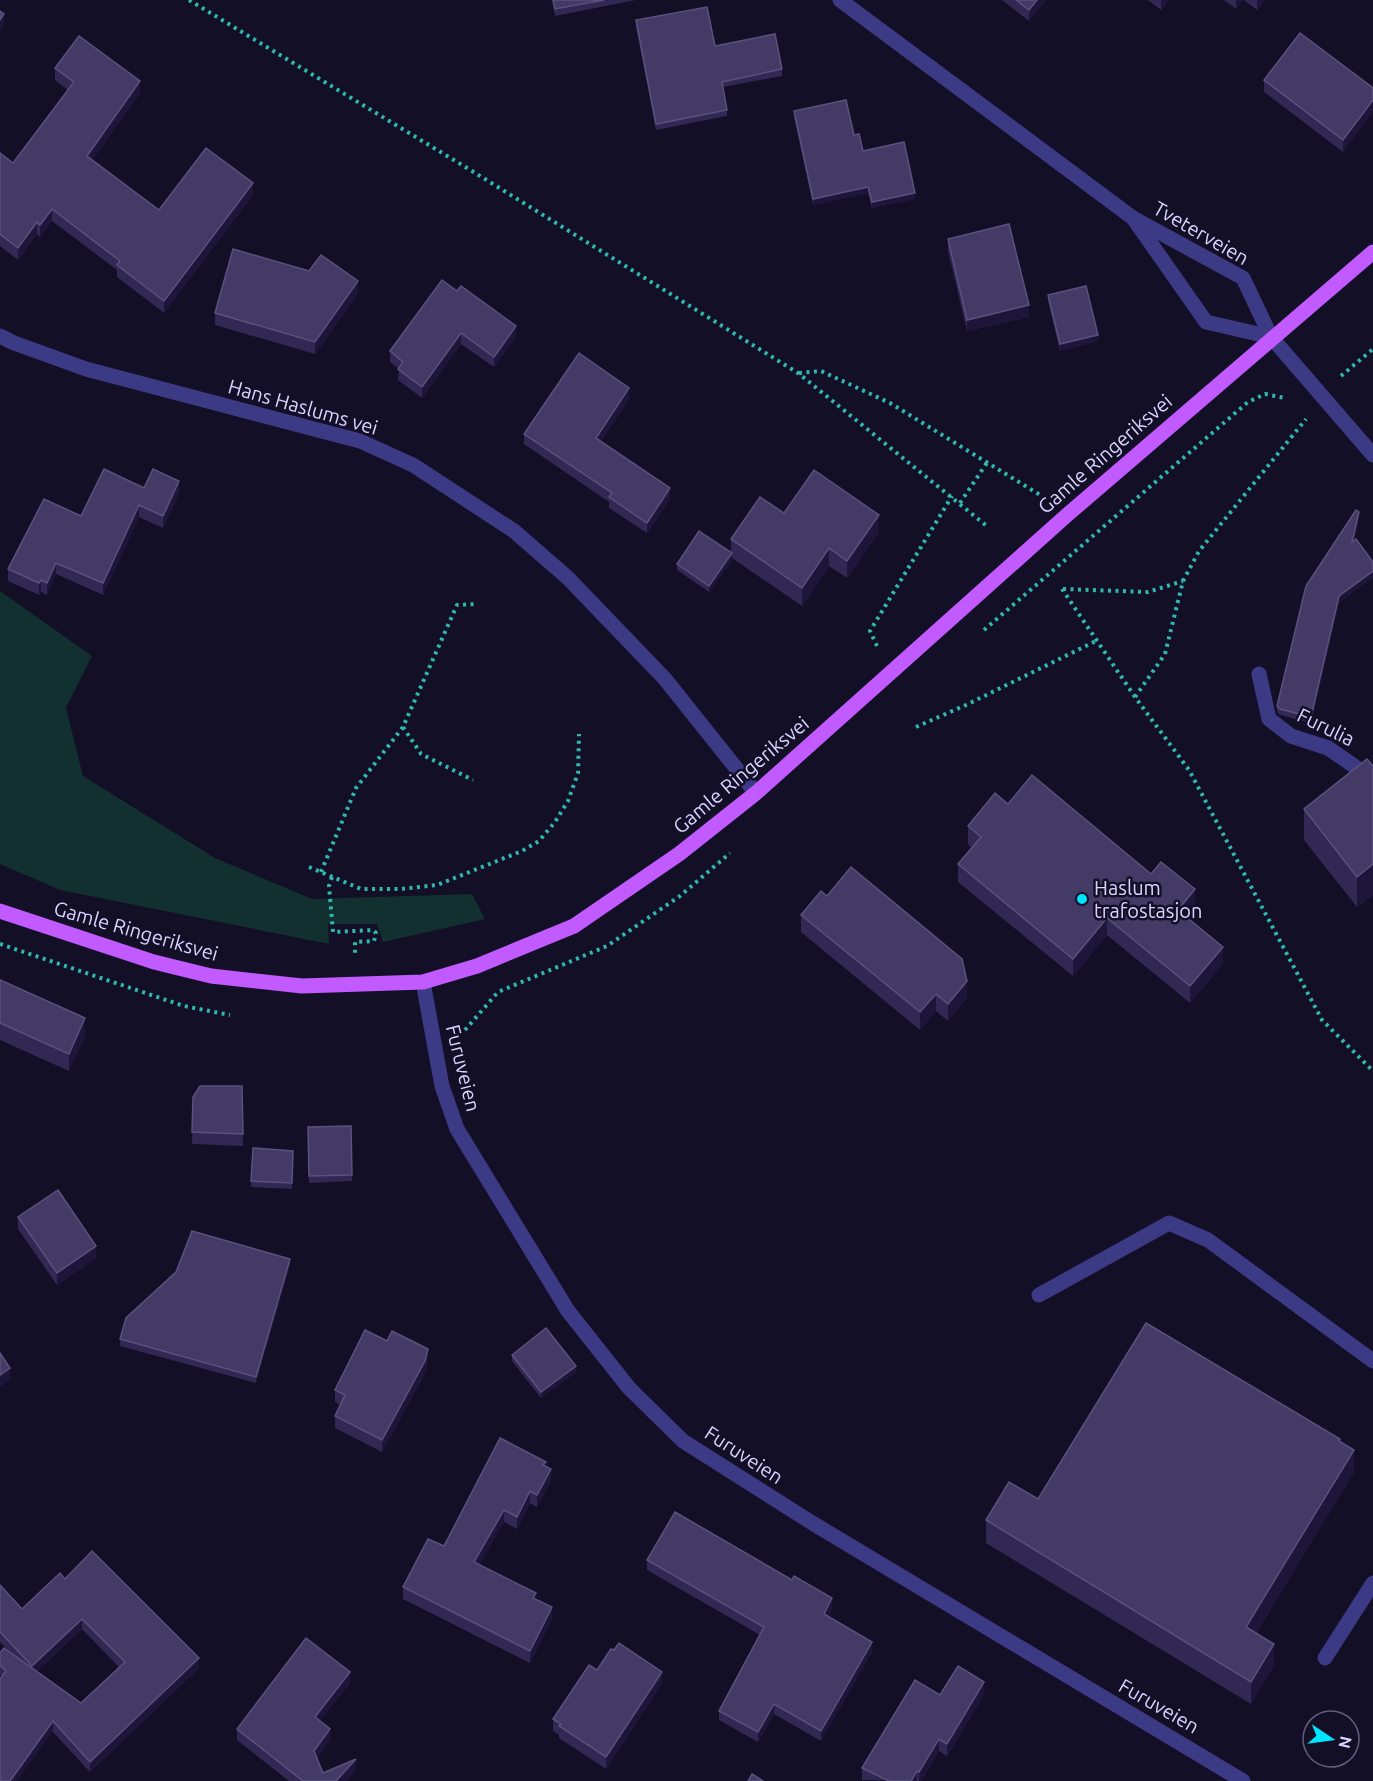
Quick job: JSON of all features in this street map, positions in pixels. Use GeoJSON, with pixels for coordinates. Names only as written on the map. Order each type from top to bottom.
{"type":"FeatureCollection","features":[{"type":"Feature","properties":{"kind":"main road","name":"Gamle Ringeriksvei"},"geometry":{"type":"LineString","coordinates":[[0,910],[154,962],[211,976],[302,986],[423,982],[477,966],[574,926],[679,854],[756,794],[1067,515],[1271,337],[1373,252]]}},
{"type":"Feature","properties":{"kind":"street","name":"Tveterveien"},"geometry":{"type":"LineString","coordinates":[[840,0],[1133,219],[1243,278],[1271,337]]}},
{"type":"Feature","properties":{"kind":"street","name":"Tveterveien"},"geometry":{"type":"LineString","coordinates":[[1133,219],[1206,322],[1271,337]]}},
{"type":"Feature","properties":{"kind":"street","name":"Hans Haslums vei"},"geometry":{"type":"LineString","coordinates":[[0,336],[14,344],[86,369],[360,441],[413,465],[514,531],[568,578],[665,679],[756,794]]}},
{"type":"Feature","properties":{"kind":"street"},"geometry":{"type":"LineString","coordinates":[[1271,337],[1373,455]]}},
{"type":"Feature","properties":{"kind":"street","name":"Furulia"},"geometry":{"type":"LineString","coordinates":[[1259,674],[1269,719],[1291,736],[1328,748],[1373,779]]}},
{"type":"Feature","properties":{"kind":"street","name":"Furuveien"},"geometry":{"type":"LineString","coordinates":[[423,982],[442,1086],[457,1129],[568,1311],[629,1388],[684,1441],[814,1524],[1243,1781]]}},
{"type":"Feature","properties":{"kind":"street"},"geometry":{"type":"LineString","coordinates":[[1039,1295],[1169,1223],[1208,1240],[1373,1361]]}},
{"type":"Feature","properties":{"kind":"street"},"geometry":{"type":"LineString","coordinates":[[1325,1658],[1373,1583]]}},
{"type":"Feature","properties":{"kind":"path"},"geometry":{"type":"LineString","coordinates":[[189,0],[472,171],[798,373],[988,527]]}},
{"type":"Feature","properties":{"kind":"path"},"geometry":{"type":"LineString","coordinates":[[1134,697],[1165,654],[1183,581],[1199,550],[1322,397],[1348,369],[1373,349]]}},
{"type":"Feature","properties":{"kind":"path"},"geometry":{"type":"LineString","coordinates":[[798,373],[821,371],[890,403],[1047,499]]}},
{"type":"Feature","properties":{"kind":"path"},"geometry":{"type":"LineString","coordinates":[[960,503],[988,461]]}},
{"type":"Feature","properties":{"kind":"path"},"geometry":{"type":"LineString","coordinates":[[877,646],[870,631],[952,496]]}},
{"type":"Feature","properties":{"kind":"path"},"geometry":{"type":"LineString","coordinates":[[1183,581],[1148,592],[1062,589],[1134,697],[1189,770],[1322,1020],[1373,1071]]}},
{"type":"Feature","properties":{"kind":"path"},"geometry":{"type":"LineString","coordinates":[[321,872],[357,788],[403,727],[457,605],[478,604]]}},
{"type":"Feature","properties":{"kind":"path"},"geometry":{"type":"LineString","coordinates":[[915,726],[966,705],[1098,640]]}},
{"type":"Feature","properties":{"kind":"path"},"geometry":{"type":"LineString","coordinates":[[403,727],[421,754],[473,780]]}},
{"type":"Feature","properties":{"kind":"path"},"geometry":{"type":"LineString","coordinates":[[309,867],[361,889],[401,889],[436,885],[522,851],[539,841],[568,801],[578,772],[579,734]]}},
{"type":"Feature","properties":{"kind":"path"},"geometry":{"type":"LineString","coordinates":[[332,877],[329,886],[333,932],[336,934],[373,930],[376,933],[374,941],[355,942],[355,959]]}},
{"type":"Feature","properties":{"kind":"path"},"geometry":{"type":"LineString","coordinates":[[0,944],[184,1006],[230,1015]]}},
{"type":"Feature","properties":{"kind":"green space"},"geometry":{"type":"Polygon","coordinates":[[[0,591],[92,656],[66,708],[83,776],[215,858],[312,899],[472,894],[485,919],[383,942],[377,924],[328,924],[329,944],[60,890],[0,864],[0,591]]]}},
{"type":"Feature","properties":{"kind":"building"},"geometry":{"type":"Polygon","coordinates":[[[553,0],[604,0],[555,9],[553,0]]]}},
{"type":"Feature","properties":{"kind":"building"},"geometry":{"type":"Polygon","coordinates":[[[1016,0],[1037,0],[1029,10],[1016,0]]]}},
{"type":"Feature","properties":{"kind":"building"},"geometry":{"type":"Polygon","coordinates":[[[707,7],[715,46],[775,34],[782,69],[722,82],[727,110],[656,124],[636,20],[707,7]]]}},
{"type":"Feature","properties":{"kind":"building"},"geometry":{"type":"Polygon","coordinates":[[[1300,33],[1373,88],[1373,100],[1343,140],[1264,80],[1300,33]]]}},
{"type":"Feature","properties":{"kind":"building"},"geometry":{"type":"Polygon","coordinates":[[[79,36],[140,81],[87,156],[159,210],[206,148],[253,183],[164,301],[117,265],[120,261],[52,209],[40,225],[37,222],[18,248],[0,234],[0,153],[13,163],[74,82],[55,68],[79,36]]]}},
{"type":"Feature","properties":{"kind":"building"},"geometry":{"type":"Polygon","coordinates":[[[846,100],[854,135],[859,134],[863,151],[904,142],[915,193],[872,202],[868,187],[813,199],[794,111],[846,100]]]}},
{"type":"Feature","properties":{"kind":"building"},"geometry":{"type":"Polygon","coordinates":[[[1009,224],[1029,305],[967,320],[948,239],[1009,224]]]}},
{"type":"Feature","properties":{"kind":"building"},"geometry":{"type":"Polygon","coordinates":[[[233,249],[309,271],[321,255],[358,281],[315,342],[215,313],[233,249]]]}},
{"type":"Feature","properties":{"kind":"building"},"geometry":{"type":"Polygon","coordinates":[[[442,280],[457,291],[461,286],[516,326],[494,357],[461,333],[422,387],[398,369],[403,362],[390,351],[442,280]]]}},
{"type":"Feature","properties":{"kind":"building"},"geometry":{"type":"Polygon","coordinates":[[[1086,286],[1098,335],[1060,344],[1048,295],[1086,286]]]}},
{"type":"Feature","properties":{"kind":"building"},"geometry":{"type":"Polygon","coordinates":[[[579,353],[629,388],[596,438],[670,488],[647,523],[609,497],[612,493],[524,434],[579,353]]]}},
{"type":"Feature","properties":{"kind":"building"},"geometry":{"type":"Polygon","coordinates":[[[104,469],[144,488],[153,469],[179,481],[163,516],[139,505],[103,583],[56,563],[47,583],[41,580],[39,583],[8,569],[44,499],[81,516],[104,469]]]}},
{"type":"Feature","properties":{"kind":"building"},"geometry":{"type":"Polygon","coordinates":[[[814,470],[879,515],[847,561],[829,548],[802,588],[731,539],[760,497],[784,513],[814,470]]]}},
{"type":"Feature","properties":{"kind":"building"},"geometry":{"type":"Polygon","coordinates":[[[1356,510],[1359,512],[1352,542],[1356,539],[1373,562],[1373,571],[1339,596],[1311,717],[1280,709],[1277,706],[1306,586],[1356,510]]]}},
{"type":"Feature","properties":{"kind":"building"},"geometry":{"type":"Polygon","coordinates":[[[699,531],[732,553],[709,586],[677,564],[699,531]]]}},
{"type":"Feature","properties":{"kind":"building"},"geometry":{"type":"Polygon","coordinates":[[[1367,759],[1373,766],[1373,864],[1357,877],[1304,809],[1367,759]]]}},
{"type":"Feature","properties":{"kind":"building","name":"Haslum trafostasjon"},"geometry":{"type":"Polygon","coordinates":[[[1032,775],[1151,874],[1161,862],[1195,889],[1178,910],[1223,947],[1190,986],[1107,918],[1073,959],[958,864],[981,837],[968,826],[995,793],[1008,804],[1032,775]]]}},
{"type":"Feature","properties":{"kind":"building"},"geometry":{"type":"Polygon","coordinates":[[[851,867],[962,959],[967,981],[948,1004],[936,994],[920,1012],[801,915],[821,891],[827,896],[851,867]]]}},
{"type":"Feature","properties":{"kind":"building"},"geometry":{"type":"Polygon","coordinates":[[[0,980],[85,1018],[69,1054],[0,1023],[0,980]]]}},
{"type":"Feature","properties":{"kind":"building"},"geometry":{"type":"Polygon","coordinates":[[[200,1086],[242,1086],[243,1134],[192,1132],[193,1097],[200,1086]]]}},
{"type":"Feature","properties":{"kind":"building"},"geometry":{"type":"Polygon","coordinates":[[[351,1126],[352,1175],[309,1176],[308,1127],[351,1126]]]}},
{"type":"Feature","properties":{"kind":"building"},"geometry":{"type":"Polygon","coordinates":[[[253,1148],[293,1151],[292,1183],[251,1181],[253,1148]]]}},
{"type":"Feature","properties":{"kind":"building"},"geometry":{"type":"Polygon","coordinates":[[[58,1190],[96,1246],[57,1273],[18,1217],[58,1190]]]}},
{"type":"Feature","properties":{"kind":"building"},"geometry":{"type":"Polygon","coordinates":[[[192,1231],[290,1259],[256,1377],[120,1339],[126,1318],[176,1272],[192,1231]]]}},
{"type":"Feature","properties":{"kind":"building"},"geometry":{"type":"Polygon","coordinates":[[[1146,1323],[1340,1439],[1339,1441],[1354,1450],[1246,1627],[1274,1644],[1251,1682],[986,1520],[1009,1482],[1038,1499],[1146,1323]]]}},
{"type":"Feature","properties":{"kind":"building"},"geometry":{"type":"Polygon","coordinates":[[[546,1328],[576,1366],[541,1392],[512,1355],[546,1328]]]}},
{"type":"Feature","properties":{"kind":"building"},"geometry":{"type":"Polygon","coordinates":[[[365,1330],[387,1341],[392,1331],[428,1349],[425,1361],[382,1440],[335,1416],[345,1395],[335,1390],[365,1330]]]}},
{"type":"Feature","properties":{"kind":"building"},"geometry":{"type":"Polygon","coordinates":[[[0,1353],[10,1368],[0,1375],[0,1353]]]}},
{"type":"Feature","properties":{"kind":"building"},"geometry":{"type":"Polygon","coordinates":[[[500,1438],[546,1462],[543,1465],[551,1469],[537,1495],[530,1491],[517,1517],[504,1510],[474,1562],[536,1593],[533,1598],[552,1607],[530,1651],[403,1587],[428,1539],[444,1546],[500,1438]]]}},
{"type":"Feature","properties":{"kind":"building"},"geometry":{"type":"Polygon","coordinates":[[[675,1512],[792,1580],[794,1576],[832,1598],[824,1614],[872,1642],[821,1731],[774,1704],[758,1732],[719,1711],[764,1627],[647,1560],[675,1512]]]}},
{"type":"Feature","properties":{"kind":"building"},"geometry":{"type":"Polygon","coordinates":[[[92,1551],[199,1658],[90,1762],[53,1721],[10,1781],[0,1781],[0,1679],[6,1671],[0,1665],[0,1653],[4,1648],[81,1703],[125,1662],[82,1619],[32,1666],[0,1632],[0,1585],[22,1609],[60,1573],[65,1579],[92,1551]]]}},
{"type":"Feature","properties":{"kind":"building"},"geometry":{"type":"Polygon","coordinates":[[[306,1638],[350,1672],[315,1717],[330,1729],[314,1751],[323,1773],[356,1759],[336,1781],[303,1781],[237,1729],[306,1638]]]}},
{"type":"Feature","properties":{"kind":"building"},"geometry":{"type":"Polygon","coordinates":[[[619,1643],[662,1672],[606,1757],[559,1726],[561,1724],[553,1719],[589,1665],[597,1670],[611,1649],[614,1650],[619,1643]]]}},
{"type":"Feature","properties":{"kind":"building"},"geometry":{"type":"Polygon","coordinates":[[[958,1666],[984,1682],[947,1744],[939,1739],[911,1781],[889,1781],[862,1768],[915,1680],[940,1695],[958,1666]]]}},
{"type":"Feature","properties":{"kind":"building"},"geometry":{"type":"Polygon","coordinates":[[[752,1774],[763,1781],[748,1781],[752,1774]]]}},
{"type":"Feature","properties":{"kind":"place","name":"Haslum trafostasjon"},"geometry":{"type":"Point","coordinates":[1082,899]}}]}
